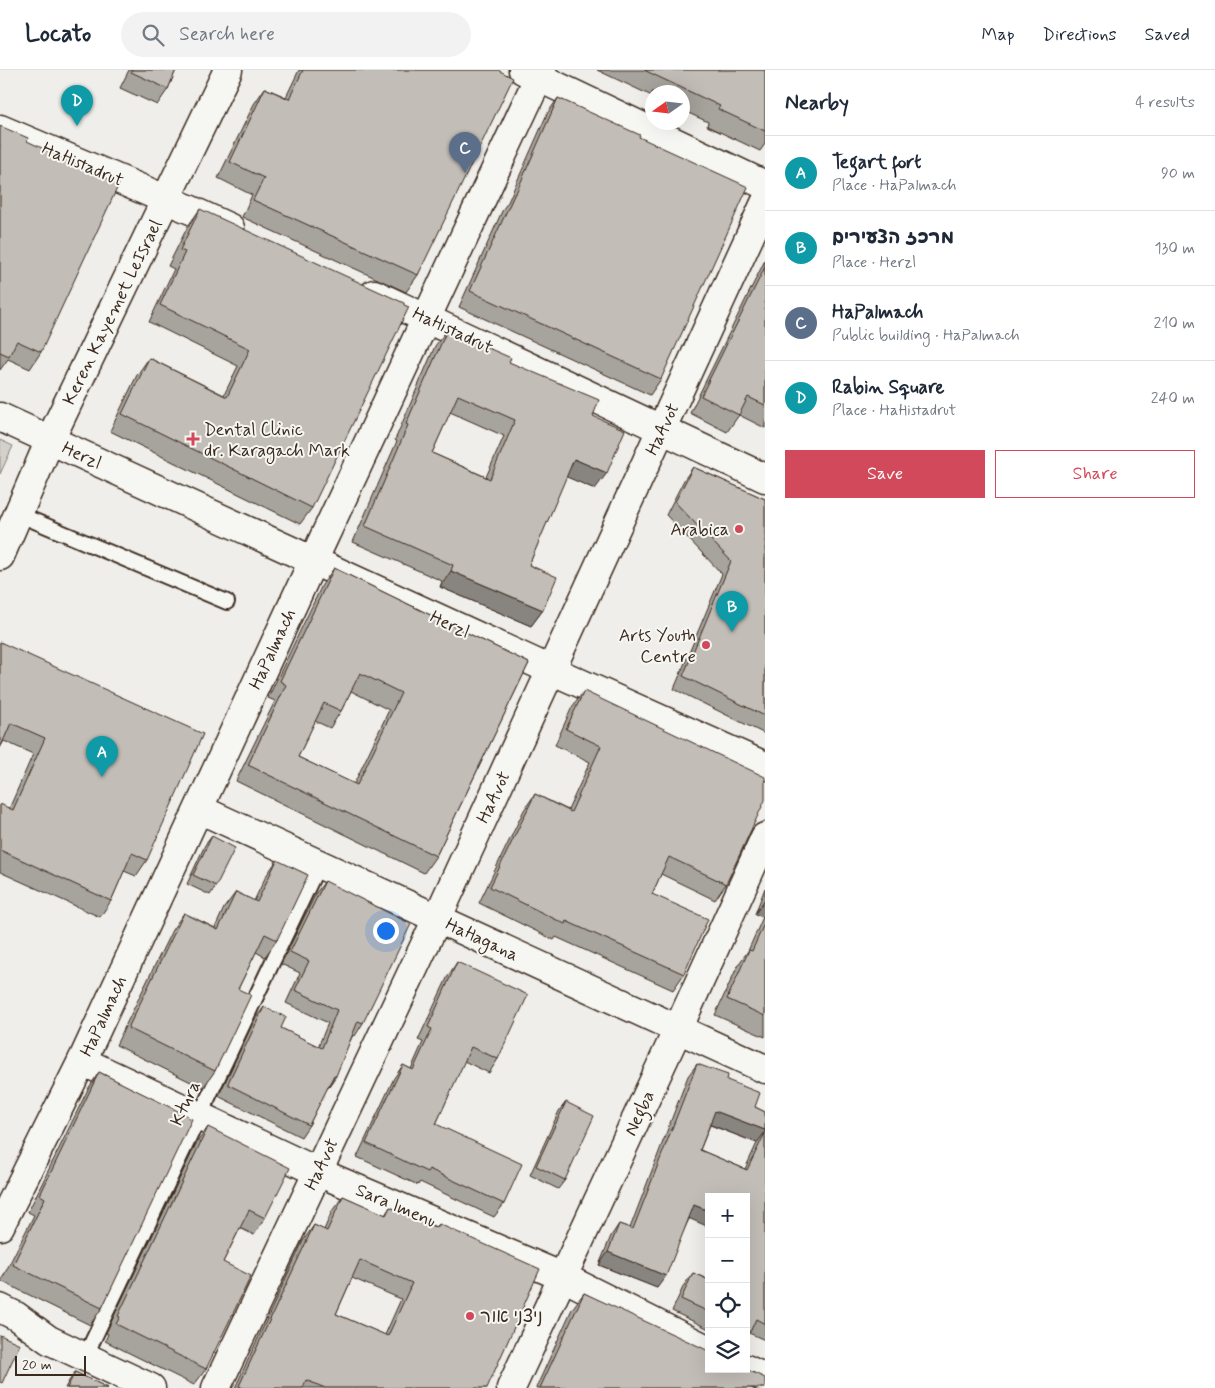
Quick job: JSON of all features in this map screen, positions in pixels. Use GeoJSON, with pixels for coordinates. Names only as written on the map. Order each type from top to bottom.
{"type":"FeatureCollection","features":[{"type":"Feature","properties":{"kind":"street","name":"Keren Kayemet LeIsrael"},"geometry":{"type":"LineString","coordinates":[[0,556],[50,440],[228,70]]}},
{"type":"Feature","properties":{"kind":"street"},"geometry":{"type":"LineString","coordinates":[[535,73],[765,185]]}},
{"type":"Feature","properties":{"kind":"street","name":"HaPalmach"},"geometry":{"type":"LineString","coordinates":[[0,1226],[82,1062],[426,318],[535,73]]}},
{"type":"Feature","properties":{"kind":"street","name":"HaHistadrut"},"geometry":{"type":"LineString","coordinates":[[0,129],[166,199],[252,239]]}},
{"type":"Feature","properties":{"kind":"street","name":"HaAvot"},"geometry":{"type":"LineString","coordinates":[[216,1388],[437,919],[765,203]]}},
{"type":"Feature","properties":{"kind":"street","name":"HaHistadrut"},"geometry":{"type":"LineString","coordinates":[[348,282],[765,478]]}},
{"type":"Feature","properties":{"kind":"street","name":"Herzl"},"geometry":{"type":"LineString","coordinates":[[0,417],[765,766]]}},
{"type":"Feature","properties":{"kind":"street","name":"HaHagana"},"geometry":{"type":"LineString","coordinates":[[199,809],[765,1069]]}},
{"type":"Feature","properties":{"kind":"street","name":"Negba"},"geometry":{"type":"LineString","coordinates":[[511,1388],[765,837]]}},
{"type":"Feature","properties":{"kind":"street","name":"Sara Imenu"},"geometry":{"type":"LineString","coordinates":[[82,1062],[318,1172],[563,1277],[705,1348]]}},
{"type":"Feature","properties":{"kind":"street"},"geometry":{"type":"LineString","coordinates":[[0,1308],[16,1316],[49,1340],[151,1388]]}},
{"type":"Feature","properties":{"kind":"street"},"geometry":{"type":"LineString","coordinates":[[0,1328],[49,1340]]}},
{"type":"Feature","properties":{"kind":"street"},"geometry":{"type":"LineString","coordinates":[[750,1371],[765,1378]]}},
{"type":"Feature","properties":{"kind":"lane"},"geometry":{"type":"LineString","coordinates":[[18,514],[227,602]]}},
{"type":"Feature","properties":{"kind":"lane","name":"Ktura"},"geometry":{"type":"LineString","coordinates":[[85,1357],[319,864]]}},
{"type":"Feature","properties":{"kind":"shaded area"},"geometry":{"type":"Polygon","coordinates":[[[0,440],[13,446],[0,474],[0,440]]]}},
{"type":"Feature","properties":{"kind":"building"},"geometry":{"type":"Polygon","coordinates":[[[132,70],[176,70],[168,89],[131,72],[132,70]]]}},
{"type":"Feature","properties":{"kind":"building"},"geometry":{"type":"Polygon","coordinates":[[[303,70],[498,70],[513,78],[418,275],[253,200],[264,178],[230,162],[265,88],[289,99],[303,70]]]}},
{"type":"Feature","properties":{"kind":"building"},"geometry":{"type":"Polygon","coordinates":[[[644,70],[765,70],[765,131],[718,109],[720,106],[690,92],[690,85],[676,85],[644,70]]]}},
{"type":"Feature","properties":{"kind":"building"},"geometry":{"type":"Polygon","coordinates":[[[558,98],[748,187],[661,379],[470,291],[558,98]]]}},
{"type":"Feature","properties":{"kind":"building"},"geometry":{"type":"Polygon","coordinates":[[[0,126],[28,138],[27,141],[119,184],[41,352],[17,341],[9,356],[0,352],[0,126]]]}},
{"type":"Feature","properties":{"kind":"building"},"geometry":{"type":"Polygon","coordinates":[[[200,209],[409,307],[312,508],[122,414],[149,358],[227,397],[250,349],[160,305],[185,252],[180,250],[200,209]]]}},
{"type":"Feature","properties":{"kind":"building"},"geometry":{"type":"Polygon","coordinates":[[[765,267],[765,405],[748,397],[739,415],[701,396],[765,267]]]}},
{"type":"Feature","properties":{"kind":"building"},"geometry":{"type":"Polygon","coordinates":[[[447,330],[511,358],[509,362],[599,400],[593,416],[625,430],[607,473],[574,459],[529,565],[557,577],[543,610],[451,571],[453,565],[365,526],[408,425],[406,424],[447,330]],[[458,395],[432,453],[490,479],[515,420],[458,395]]]}},
{"type":"Feature","properties":{"kind":"building"},"geometry":{"type":"Polygon","coordinates":[[[693,467],[765,499],[765,716],[683,676],[731,561],[675,502],[693,467]]]}},
{"type":"Feature","properties":{"kind":"building"},"geometry":{"type":"Polygon","coordinates":[[[334,568],[529,663],[436,856],[248,765],[286,685],[280,681],[334,568]],[[360,673],[341,711],[324,703],[298,757],[357,785],[401,693],[360,673]]]}},
{"type":"Feature","properties":{"kind":"building"},"geometry":{"type":"Polygon","coordinates":[[[0,642],[203,734],[147,860],[132,853],[111,901],[0,850],[0,804],[13,810],[45,738],[11,723],[0,745],[0,642]]]}},
{"type":"Feature","properties":{"kind":"building"},"geometry":{"type":"Polygon","coordinates":[[[584,691],[765,777],[765,800],[726,884],[669,857],[652,894],[708,919],[684,974],[566,921],[565,924],[490,887],[535,794],[571,812],[601,746],[566,729],[584,691]]]}},
{"type":"Feature","properties":{"kind":"building"},"geometry":{"type":"Polygon","coordinates":[[[212,836],[235,848],[216,886],[193,875],[212,836]]]}},
{"type":"Feature","properties":{"kind":"building"},"geometry":{"type":"Polygon","coordinates":[[[277,860],[308,875],[277,940],[265,934],[238,989],[251,995],[215,1071],[128,1028],[184,913],[218,930],[236,892],[257,902],[277,860]]]}},
{"type":"Feature","properties":{"kind":"building"},"geometry":{"type":"Polygon","coordinates":[[[325,881],[411,924],[363,1023],[358,1021],[336,1076],[334,1075],[309,1125],[228,1083],[264,1007],[286,1017],[281,1028],[322,1048],[337,1010],[295,990],[309,961],[290,952],[325,881]]]}},
{"type":"Feature","properties":{"kind":"building"},"geometry":{"type":"Polygon","coordinates":[[[765,922],[765,1016],[727,999],[749,950],[752,951],[765,922]]]}},
{"type":"Feature","properties":{"kind":"building"},"geometry":{"type":"Polygon","coordinates":[[[457,962],[528,995],[498,1059],[471,1047],[436,1124],[522,1164],[504,1204],[429,1169],[427,1172],[366,1143],[403,1065],[413,1070],[432,1029],[428,1027],[457,962]]]}},
{"type":"Feature","properties":{"kind":"building"},"geometry":{"type":"Polygon","coordinates":[[[697,1064],[728,1075],[727,1080],[760,1093],[755,1107],[765,1112],[765,1130],[715,1111],[700,1150],[747,1170],[765,1133],[765,1324],[756,1319],[750,1332],[750,1193],[705,1193],[705,1209],[694,1205],[666,1276],[608,1252],[619,1224],[633,1229],[697,1064]]]}},
{"type":"Feature","properties":{"kind":"building"},"geometry":{"type":"Polygon","coordinates":[[[99,1072],[192,1119],[102,1308],[13,1265],[45,1198],[40,1195],[99,1072]]]}},
{"type":"Feature","properties":{"kind":"building"},"geometry":{"type":"Polygon","coordinates":[[[566,1102],[594,1116],[565,1180],[536,1166],[566,1102]]]}},
{"type":"Feature","properties":{"kind":"building"},"geometry":{"type":"Polygon","coordinates":[[[208,1127],[290,1168],[265,1218],[249,1210],[223,1262],[251,1276],[206,1369],[116,1324],[120,1317],[118,1316],[208,1127]]]}},
{"type":"Feature","properties":{"kind":"building"},"geometry":{"type":"Polygon","coordinates":[[[343,1196],[386,1215],[390,1207],[437,1228],[439,1224],[540,1269],[487,1388],[325,1388],[306,1380],[303,1388],[243,1388],[239,1386],[314,1225],[327,1231],[343,1196]],[[360,1260],[336,1314],[388,1336],[412,1283],[360,1260]]]}},
{"type":"Feature","properties":{"kind":"building"},"geometry":{"type":"Polygon","coordinates":[[[693,1273],[705,1278],[705,1310],[681,1299],[693,1273]]]}},
{"type":"Feature","properties":{"kind":"building"},"geometry":{"type":"Polygon","coordinates":[[[584,1293],[705,1349],[705,1373],[750,1373],[750,1371],[765,1378],[765,1388],[540,1388],[584,1293]]]}},
{"type":"Feature","properties":{"kind":"building"},"geometry":{"type":"Polygon","coordinates":[[[0,1335],[20,1344],[2,1383],[0,1382],[0,1335]]]}},
{"type":"Feature","properties":{"kind":"building"},"geometry":{"type":"Polygon","coordinates":[[[75,1372],[108,1388],[67,1388],[75,1372]]]}},
{"type":"Feature","properties":{"kind":"place","name":"Rabin Square"},"geometry":{"type":"Point","coordinates":[77,126]}},
{"type":"Feature","properties":{"kind":"place","name":"HaPalmach"},"geometry":{"type":"Point","coordinates":[465,173]}},
{"type":"Feature","properties":{"kind":"place","name":"Dental Clinic dr. Karagach Mark"},"geometry":{"type":"Point","coordinates":[193,439]}},
{"type":"Feature","properties":{"kind":"place","name":"Arabica"},"geometry":{"type":"Point","coordinates":[739,529]}},
{"type":"Feature","properties":{"kind":"place","name":"מרכז הצעירים"},"geometry":{"type":"Point","coordinates":[732,632]}},
{"type":"Feature","properties":{"kind":"place","name":"Arts Youth Centre"},"geometry":{"type":"Point","coordinates":[706,645]}},
{"type":"Feature","properties":{"kind":"place","name":"Tegart fort"},"geometry":{"type":"Point","coordinates":[102,777]}},
{"type":"Feature","properties":{"kind":"place","name":"ניצני אור"},"geometry":{"type":"Point","coordinates":[470,1316]}}]}
